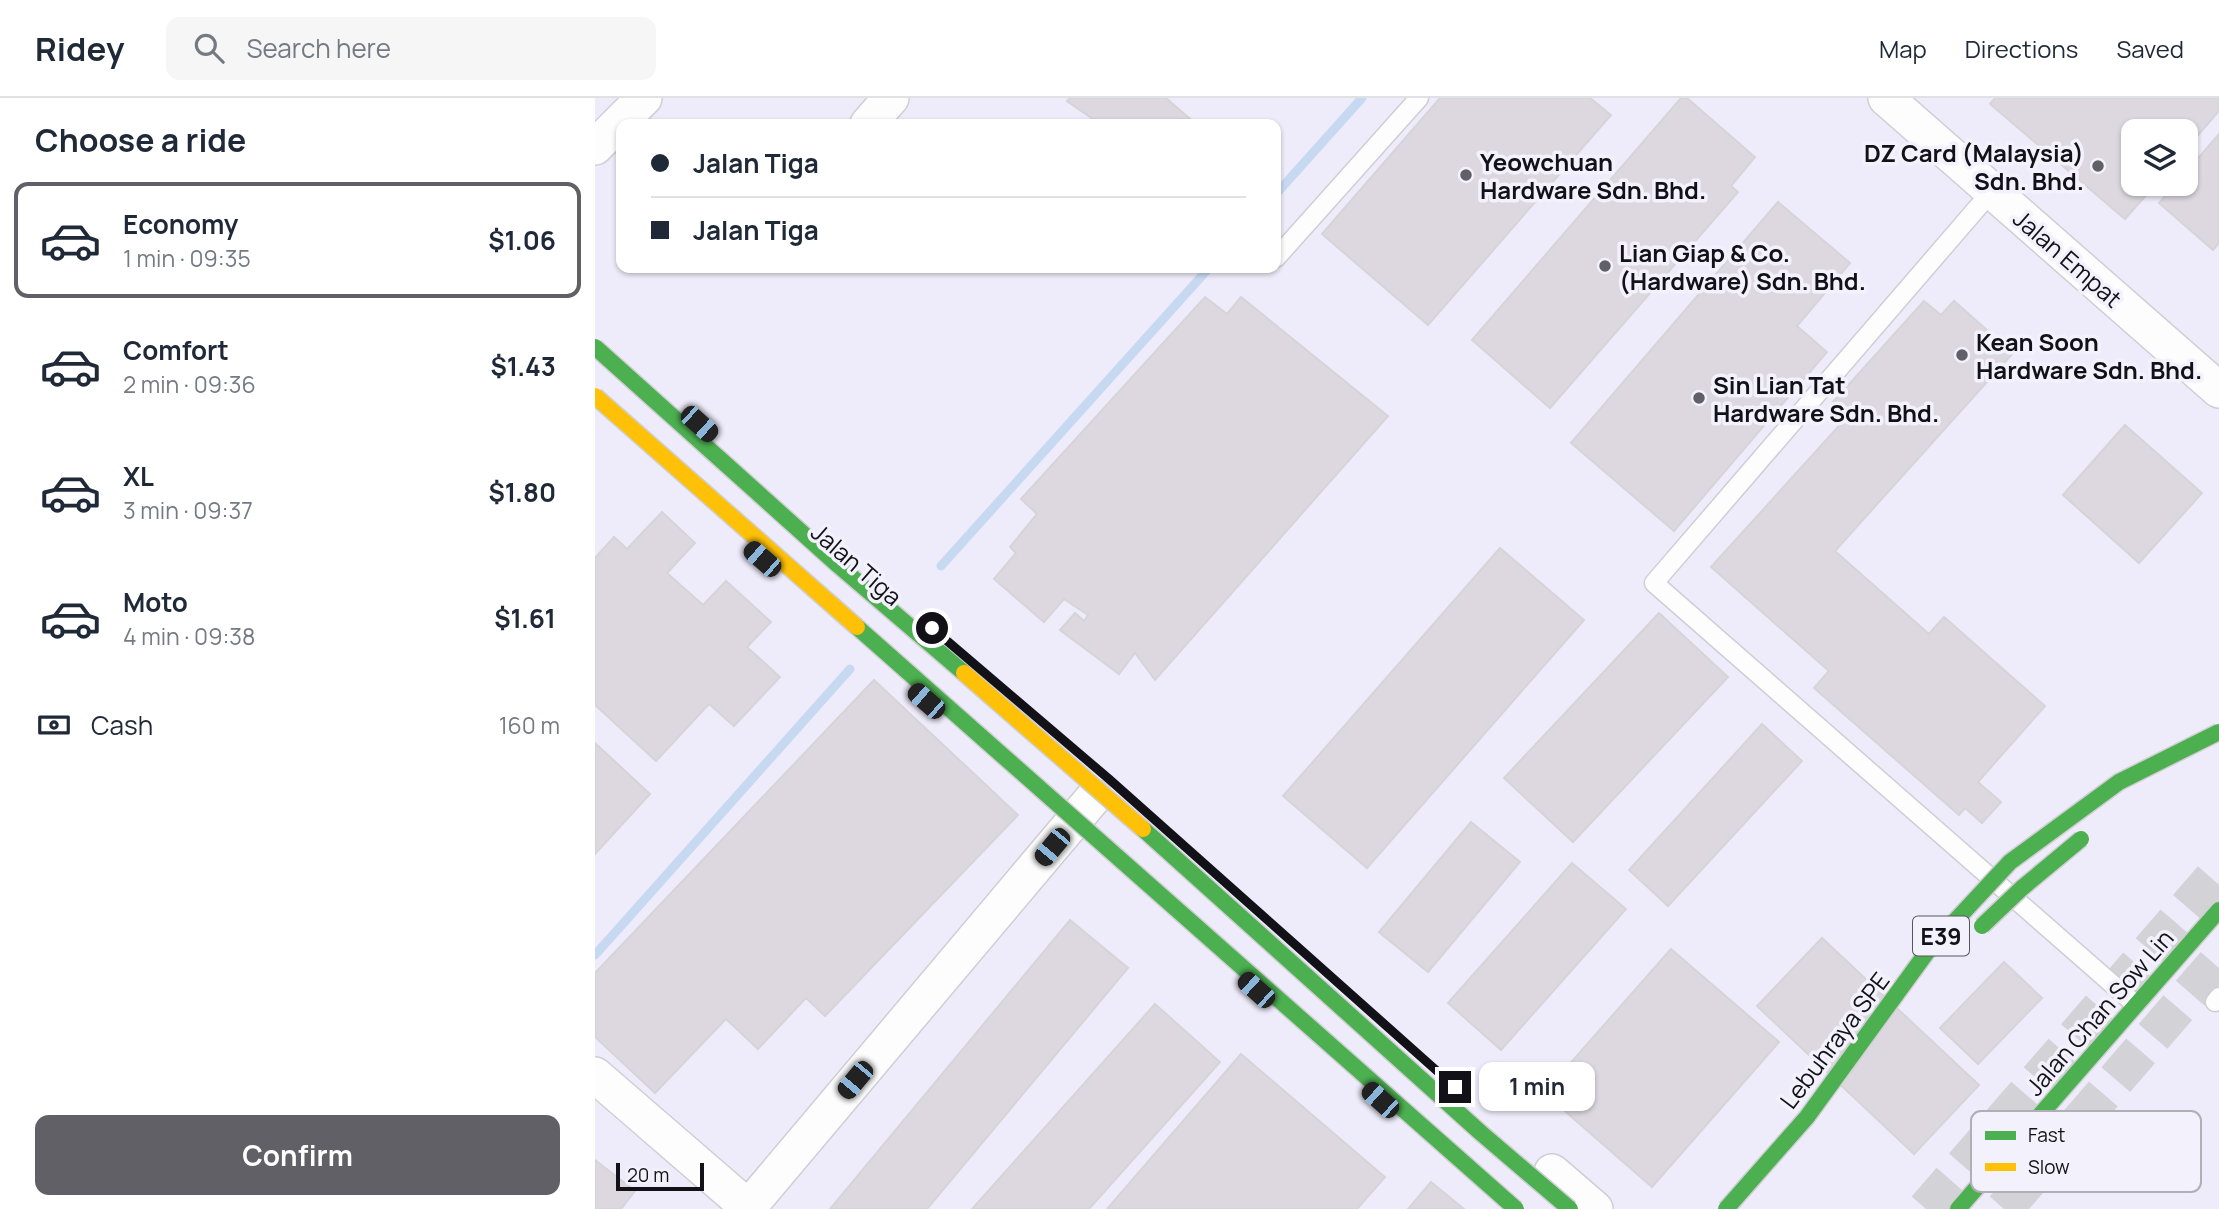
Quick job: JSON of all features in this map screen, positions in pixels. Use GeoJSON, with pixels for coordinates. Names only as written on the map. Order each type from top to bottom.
{"type":"FeatureCollection","features":[{"type":"Feature","properties":{"kind":"main road"},"geometry":{"type":"LineString","coordinates":[[595,347],[838,565],[1108,797],[1481,1133],[1570,1209]]}},
{"type":"Feature","properties":{"kind":"main road"},"geometry":{"type":"LineString","coordinates":[[595,397],[1516,1209]]}},
{"type":"Feature","properties":{"kind":"main road","name":"Lebuhraya SPE"},"geometry":{"type":"LineString","coordinates":[[1726,1209],[1807,1117],[1930,948],[2010,862],[2119,782],[2219,732]]}},
{"type":"Feature","properties":{"kind":"main road","name":"E39"},"geometry":{"type":"LineString","coordinates":[[1972,936],[2022,888],[2094,828]]}},
{"type":"Feature","properties":{"kind":"main road","name":"Jalan Chan Sow Lin"},"geometry":{"type":"LineString","coordinates":[[2043,1111],[2219,910]]}},
{"type":"Feature","properties":{"kind":"main road","name":"Jalan Chan Sow Lin"},"geometry":{"type":"LineString","coordinates":[[1958,1209],[1973,1192]]}},
{"type":"Feature","properties":{"kind":"street"},"geometry":{"type":"LineString","coordinates":[[626,119],[644,98]]}},
{"type":"Feature","properties":{"kind":"street"},"geometry":{"type":"LineString","coordinates":[[872,119],[891,98]]}},
{"type":"Feature","properties":{"kind":"street","name":"Jalan Empat"},"geometry":{"type":"LineString","coordinates":[[1886,98],[2219,390]]}},
{"type":"Feature","properties":{"kind":"street","name":"Jalan Tiga"},"geometry":{"type":"LineString","coordinates":[[595,331],[866,573],[1109,779],[1595,1209]]}},
{"type":"Feature","properties":{"kind":"street"},"geometry":{"type":"LineString","coordinates":[[595,414],[1070,826],[1504,1209]]}},
{"type":"Feature","properties":{"kind":"street"},"geometry":{"type":"LineString","coordinates":[[595,1075],[748,1209],[1109,779]]}},
{"type":"Feature","properties":{"kind":"lane"},"geometry":{"type":"LineString","coordinates":[[1281,252],[1419,98]]}},
{"type":"Feature","properties":{"kind":"lane"},"geometry":{"type":"LineString","coordinates":[[1991,192],[1654,583],[2135,1004]]}},
{"type":"Feature","properties":{"kind":"shaded area"},"geometry":{"type":"Polygon","coordinates":[[[595,98],[2219,98],[2219,1209],[595,1209],[595,98]]]}},
{"type":"Feature","properties":{"kind":"building"},"geometry":{"type":"Polygon","coordinates":[[[1070,98],[1166,98],[1190,119],[1093,119],[1067,101],[1070,98]]]}},
{"type":"Feature","properties":{"kind":"building","name":"Yeowchuan Hardware Sdn. Bhd."},"geometry":{"type":"Polygon","coordinates":[[[1440,98],[1590,98],[1611,115],[1428,325],[1322,234],[1440,98]]]}},
{"type":"Feature","properties":{"kind":"building","name":"Lian Giap & Co. (Hardware) Sdn. Bhd."},"geometry":{"type":"Polygon","coordinates":[[[1681,98],[1687,98],[1755,157],[1731,186],[1738,192],[1550,408],[1472,340],[1681,98]]]}},
{"type":"Feature","properties":{"kind":"building","name":"DZ Card (Malaysia) Sdn. Bhd."},"geometry":{"type":"Polygon","coordinates":[[[1995,98],[2219,98],[2219,111],[2198,135],[2198,119],[2121,119],[2121,196],[2145,196],[2125,219],[1990,104],[1995,98]]]}},
{"type":"Feature","properties":{"kind":"building"},"geometry":{"type":"Polygon","coordinates":[[[2219,134],[2219,243],[2213,250],[2159,203],[2165,196],[2198,196],[2198,158],[2219,134]]]}},
{"type":"Feature","properties":{"kind":"building","name":"Sin Lian Tat Hardware Sdn. Bhd."},"geometry":{"type":"Polygon","coordinates":[[[1778,202],[1850,263],[1797,326],[1827,352],[1674,531],[1571,443],[1778,202]]]}},
{"type":"Feature","properties":{"kind":"building"},"geometry":{"type":"Polygon","coordinates":[[[1205,297],[1227,314],[1241,297],[1388,416],[1155,680],[1135,653],[1119,674],[1060,630],[1075,613],[1084,621],[1088,615],[1064,599],[1044,622],[994,579],[1016,553],[1010,547],[1037,514],[1021,499],[1205,297]]]}},
{"type":"Feature","properties":{"kind":"building"},"geometry":{"type":"Polygon","coordinates":[[[1924,301],[1941,315],[1954,301],[2013,353],[1835,551],[1929,634],[1944,617],[2045,706],[1978,782],[2001,802],[1982,823],[1965,808],[1959,815],[1814,688],[1829,671],[1711,567],[1847,417],[1833,402],[1924,301]]]}},
{"type":"Feature","properties":{"kind":"building"},"geometry":{"type":"Polygon","coordinates":[[[2125,425],[2202,493],[2139,563],[2063,495],[2125,425]]]}},
{"type":"Feature","properties":{"kind":"building"},"geometry":{"type":"Polygon","coordinates":[[[662,512],[695,543],[667,573],[703,605],[726,581],[771,622],[747,647],[780,677],[734,726],[709,704],[656,761],[595,705],[595,558],[614,537],[627,549],[662,512]]]}},
{"type":"Feature","properties":{"kind":"building"},"geometry":{"type":"Polygon","coordinates":[[[1500,548],[1584,620],[1367,868],[1283,796],[1500,548]]]}},
{"type":"Feature","properties":{"kind":"building"},"geometry":{"type":"Polygon","coordinates":[[[1659,613],[1728,677],[1573,842],[1504,778],[1659,613]]]}},
{"type":"Feature","properties":{"kind":"building"},"geometry":{"type":"Polygon","coordinates":[[[874,680],[1018,815],[825,1016],[806,998],[758,1049],[726,1019],[655,1093],[595,1037],[595,973],[874,680]]]}},
{"type":"Feature","properties":{"kind":"building"},"geometry":{"type":"Polygon","coordinates":[[[1762,724],[1802,761],[1668,906],[1629,870],[1762,724]]]}},
{"type":"Feature","properties":{"kind":"building"},"geometry":{"type":"Polygon","coordinates":[[[595,743],[650,794],[595,854],[595,743]]]}},
{"type":"Feature","properties":{"kind":"building"},"geometry":{"type":"Polygon","coordinates":[[[1471,822],[1520,862],[1428,972],[1379,932],[1471,822]]]}},
{"type":"Feature","properties":{"kind":"building"},"geometry":{"type":"Polygon","coordinates":[[[1572,863],[1626,909],[1501,1050],[1448,1003],[1572,863]]]}},
{"type":"Feature","properties":{"kind":"building"},"geometry":{"type":"Polygon","coordinates":[[[1070,920],[1128,968],[927,1209],[830,1209],[1070,920]]]}},
{"type":"Feature","properties":{"kind":"building"},"geometry":{"type":"Polygon","coordinates":[[[1822,938],[1979,1085],[1914,1154],[1757,1006],[1822,938]]]}},
{"type":"Feature","properties":{"kind":"building"},"geometry":{"type":"Polygon","coordinates":[[[1671,949],[1779,1042],[1652,1187],[1544,1093],[1671,949]]]}},
{"type":"Feature","properties":{"kind":"building"},"geometry":{"type":"Polygon","coordinates":[[[2004,962],[2042,998],[1978,1064],[1940,1028],[2004,962]]]}},
{"type":"Feature","properties":{"kind":"building"},"geometry":{"type":"Polygon","coordinates":[[[1155,1004],[1220,1062],[1089,1209],[972,1209],[1155,1004]]]}},
{"type":"Feature","properties":{"kind":"building"},"geometry":{"type":"Polygon","coordinates":[[[1241,1054],[1385,1177],[1357,1209],[1107,1209],[1241,1054]]]}},
{"type":"Feature","properties":{"kind":"building"},"geometry":{"type":"Polygon","coordinates":[[[595,1160],[635,1191],[621,1209],[595,1209],[595,1160]]]}},
{"type":"Feature","properties":{"kind":"building"},"geometry":{"type":"Polygon","coordinates":[[[1431,1182],[1464,1209],[1408,1209],[1431,1182]]]}},
{"type":"Feature","properties":{"kind":"waterway"},"geometry":{"type":"LineString","coordinates":[[1281,188],[1362,98]]}},
{"type":"Feature","properties":{"kind":"waterway"},"geometry":{"type":"LineString","coordinates":[[941,566],[1205,273]]}},
{"type":"Feature","properties":{"kind":"waterway"},"geometry":{"type":"LineString","coordinates":[[595,955],[850,669]]}},
{"type":"Feature","properties":{"kind":"tunnel"},"geometry":{"type":"LineString","coordinates":[[2011,1111],[2219,871]]}},
{"type":"Feature","properties":{"kind":"tunnel"},"geometry":{"type":"LineString","coordinates":[[2089,1111],[2219,960]]}},
{"type":"Feature","properties":{"kind":"tunnel"},"geometry":{"type":"LineString","coordinates":[[1926,1209],[1971,1157]]}},
{"type":"Feature","properties":{"kind":"tunnel"},"geometry":{"type":"LineString","coordinates":[[2004,1209],[2019,1192]]}},
{"type":"Feature","properties":{"kind":"traffic: fast"},"geometry":{"type":"LineString","coordinates":[[595,347],[838,565],[964,673]]}},
{"type":"Feature","properties":{"kind":"traffic: fast"},"geometry":{"type":"LineString","coordinates":[[857,627],[1516,1209]]}},
{"type":"Feature","properties":{"kind":"traffic: fast"},"geometry":{"type":"LineString","coordinates":[[1726,1209],[1807,1117],[1930,948],[2010,862],[2119,782],[2219,732]]}},
{"type":"Feature","properties":{"kind":"traffic: fast"},"geometry":{"type":"LineString","coordinates":[[1143,829],[1481,1133],[1570,1209]]}},
{"type":"Feature","properties":{"kind":"traffic: fast"},"geometry":{"type":"LineString","coordinates":[[1982,926],[2022,888],[2081,839]]}},
{"type":"Feature","properties":{"kind":"traffic: fast"},"geometry":{"type":"LineString","coordinates":[[2044,1111],[2219,910]]}},
{"type":"Feature","properties":{"kind":"traffic: fast"},"geometry":{"type":"LineString","coordinates":[[1958,1209],[1973,1192]]}},
{"type":"Feature","properties":{"kind":"traffic: slow"},"geometry":{"type":"LineString","coordinates":[[595,396],[857,627]]}},
{"type":"Feature","properties":{"kind":"traffic: slow"},"geometry":{"type":"LineString","coordinates":[[964,673],[1143,829]]}},
{"type":"Feature","properties":{"kind":"place","name":"DZ Card (Malaysia) Sdn. Bhd."},"geometry":{"type":"Point","coordinates":[2098,166]}},
{"type":"Feature","properties":{"kind":"place","name":"Yeowchuan Hardware Sdn. Bhd."},"geometry":{"type":"Point","coordinates":[1466,175]}},
{"type":"Feature","properties":{"kind":"place","name":"Lian Giap & Co. (Hardware) Sdn. Bhd."},"geometry":{"type":"Point","coordinates":[1605,266]}},
{"type":"Feature","properties":{"kind":"place","name":"Kean Soon Hardware Sdn. Bhd."},"geometry":{"type":"Point","coordinates":[1962,355]}},
{"type":"Feature","properties":{"kind":"place","name":"Sin Lian Tat Hardware Sdn. Bhd."},"geometry":{"type":"Point","coordinates":[1699,398]}},
{"type":"Feature","properties":{"kind":"route"},"geometry":{"type":"LineString","coordinates":[[932,628],[1109,779],[1455,1087]]}}]}
